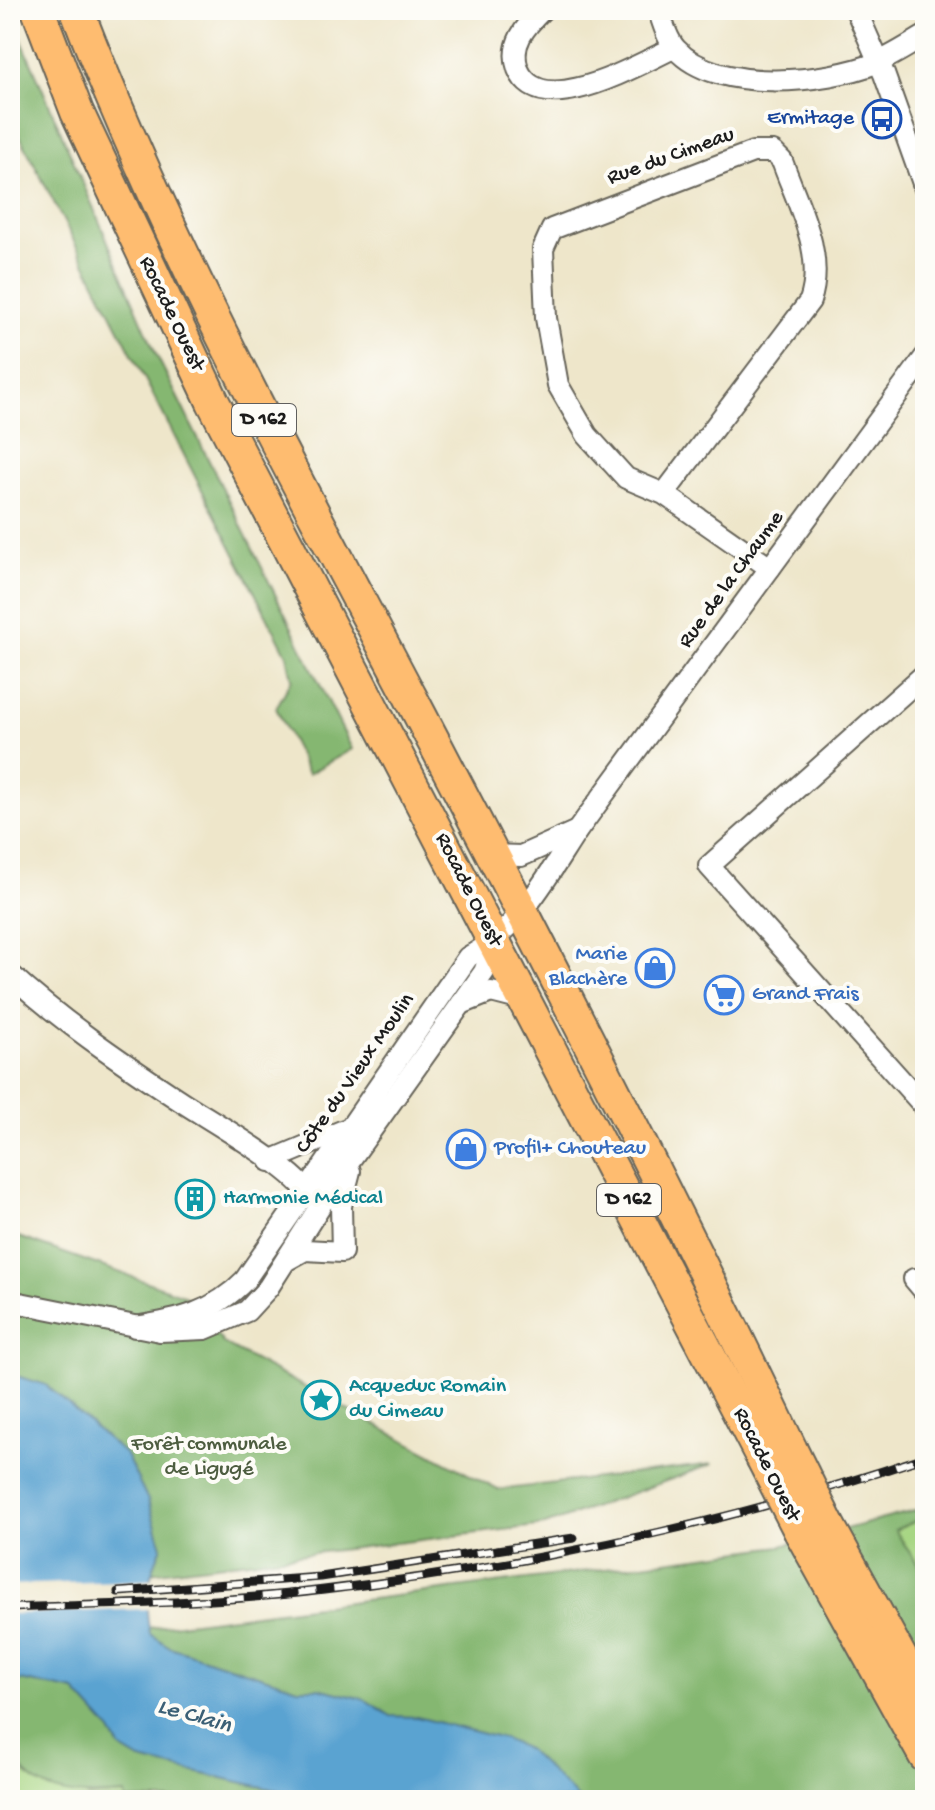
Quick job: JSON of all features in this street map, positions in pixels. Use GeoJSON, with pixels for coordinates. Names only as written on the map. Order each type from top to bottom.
{"type":"FeatureCollection","features":[{"type":"Feature","properties":{"kind":"main road","name":"Rocade Ouest"},"geometry":{"type":"LineString","coordinates":[[38,10],[77,112],[192,359],[495,943],[776,1454],[925,1756]]}},
{"type":"Feature","properties":{"kind":"main road","name":"Rocade Ouest"},"geometry":{"type":"LineString","coordinates":[[77,10],[112,100],[244,381],[523,912],[680,1219],[776,1454]]}},
{"type":"Feature","properties":{"kind":"main road","name":"Rocade Ouest"},"geometry":{"type":"LineString","coordinates":[[814,1528],[925,1702]]}},
{"type":"Feature","properties":{"kind":"street"},"geometry":{"type":"LineString","coordinates":[[542,10],[521,33],[515,55],[521,74],[539,87],[574,92],[674,48]]}},
{"type":"Feature","properties":{"kind":"street"},"geometry":{"type":"LineString","coordinates":[[658,10],[674,48],[707,71],[744,80],[792,79],[879,62],[925,36]]}},
{"type":"Feature","properties":{"kind":"street"},"geometry":{"type":"LineString","coordinates":[[856,10],[879,62],[925,189]]}},
{"type":"Feature","properties":{"kind":"street","name":"Rue du Cimeau"},"geometry":{"type":"LineString","coordinates":[[664,494],[810,301],[817,265],[782,161],[773,152],[753,152],[586,213],[552,229],[543,249],[546,318],[558,385],[587,435],[626,478],[664,494],[770,568]]}},
{"type":"Feature","properties":{"kind":"street","name":"Rue de la Chaume"},"geometry":{"type":"LineString","coordinates":[[495,943],[523,912],[577,831],[925,357]]}},
{"type":"Feature","properties":{"kind":"street"},"geometry":{"type":"LineString","coordinates":[[925,674],[709,866],[925,1107]]}},
{"type":"Feature","properties":{"kind":"street","name":"Rue de la Chaume"},"geometry":{"type":"LineString","coordinates":[[493,855],[521,856],[577,831]]}},
{"type":"Feature","properties":{"kind":"street","name":"Côte du Vieux Moulin"},"geometry":{"type":"LineString","coordinates":[[10,1301],[135,1327],[185,1332],[225,1323],[247,1311],[285,1261],[354,1155],[484,972],[495,943]]}},
{"type":"Feature","properties":{"kind":"street","name":"Côte du Vieux Moulin"},"geometry":{"type":"LineString","coordinates":[[135,1327],[181,1320],[226,1299],[260,1261],[347,1128],[468,957],[495,943]]}},
{"type":"Feature","properties":{"kind":"street"},"geometry":{"type":"LineString","coordinates":[[10,974],[162,1089],[306,1188],[318,1210]]}},
{"type":"Feature","properties":{"kind":"street"},"geometry":{"type":"LineString","coordinates":[[461,1004],[491,992],[526,1001]]}},
{"type":"Feature","properties":{"kind":"street"},"geometry":{"type":"LineString","coordinates":[[270,1161],[316,1144],[347,1128]]}},
{"type":"Feature","properties":{"kind":"street"},"geometry":{"type":"LineString","coordinates":[[285,1261],[305,1250],[342,1252],[341,1206],[354,1155]]}},
{"type":"Feature","properties":{"kind":"green space"},"geometry":{"type":"Polygon","coordinates":[[[10,13],[156,354],[352,749],[308,774],[276,708],[292,679],[287,655],[10,117],[10,13]]]}},
{"type":"Feature","properties":{"kind":"green space","name":"Forêt communale de Ligugé"},"geometry":{"type":"Polygon","coordinates":[[[10,1234],[184,1295],[224,1344],[498,1490],[713,1464],[545,1525],[150,1573],[10,1421],[10,1234]]]}},
{"type":"Feature","properties":{"kind":"green space"},"geometry":{"type":"Polygon","coordinates":[[[925,1508],[925,1517],[895,1530],[925,1575],[925,1800],[126,1800],[125,1794],[73,1794],[41,1785],[28,1776],[17,1762],[10,1745],[7,1714],[10,1658],[120,1641],[148,1628],[781,1546],[925,1508]]]}},
{"type":"Feature","properties":{"kind":"green space"},"geometry":{"type":"Polygon","coordinates":[[[925,1517],[925,1575],[894,1530],[925,1517]]]}},
{"type":"Feature","properties":{"kind":"green space"},"geometry":{"type":"Polygon","coordinates":[[[10,1745],[24,1770],[88,1797],[125,1794],[126,1800],[10,1800],[10,1745]]]}},
{"type":"Feature","properties":{"kind":"water","name":"Le Clain"},"geometry":{"type":"Polygon","coordinates":[[[10,1374],[46,1385],[126,1455],[148,1500],[162,1547],[148,1589],[150,1634],[170,1647],[298,1688],[318,1688],[364,1699],[391,1716],[417,1717],[504,1739],[527,1749],[580,1800],[321,1800],[140,1760],[120,1748],[111,1731],[75,1691],[20,1680],[10,1684],[10,1374]]]}},
{"type":"Feature","properties":{"kind":"pier"},"geometry":{"type":"Polygon","coordinates":[[[152,1580],[149,1609],[10,1614],[10,1585],[152,1580]]]}},
{"type":"Feature","properties":{"kind":"railway"},"geometry":{"type":"LineString","coordinates":[[10,1608],[246,1598],[476,1568],[703,1522],[852,1481],[925,1457]]}},
{"type":"Feature","properties":{"kind":"railway"},"geometry":{"type":"LineString","coordinates":[[118,1592],[321,1577],[574,1538]]}},
{"type":"Feature","properties":{"kind":"place","name":"Ermitage"},"geometry":{"type":"Point","coordinates":[882,119]}},
{"type":"Feature","properties":{"kind":"place","name":"Marie Blachère"},"geometry":{"type":"Point","coordinates":[655,968]}},
{"type":"Feature","properties":{"kind":"place","name":"Grand Frais"},"geometry":{"type":"Point","coordinates":[724,995]}},
{"type":"Feature","properties":{"kind":"place","name":"Profil+ Chouteau"},"geometry":{"type":"Point","coordinates":[466,1149]}},
{"type":"Feature","properties":{"kind":"place","name":"Harmonie Médical"},"geometry":{"type":"Point","coordinates":[195,1199]}},
{"type":"Feature","properties":{"kind":"place","name":"Acqueduc Romain du Cimeau"},"geometry":{"type":"Point","coordinates":[321,1400]}}]}
